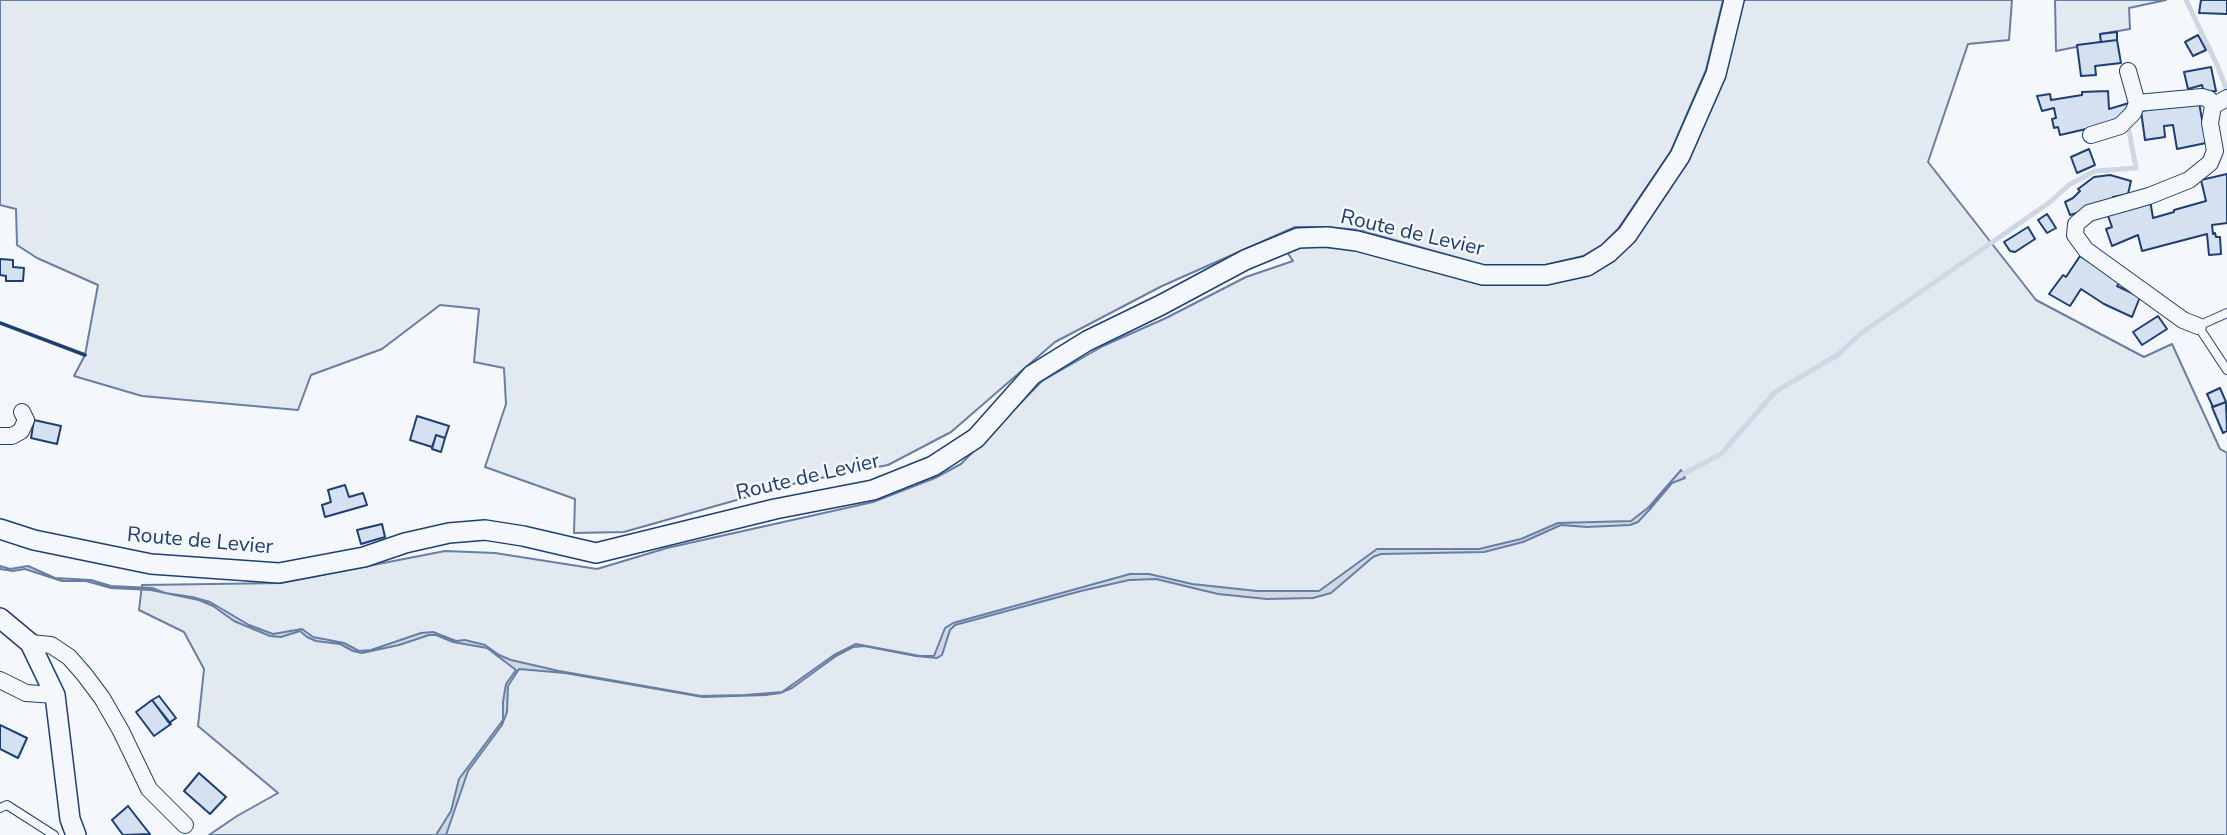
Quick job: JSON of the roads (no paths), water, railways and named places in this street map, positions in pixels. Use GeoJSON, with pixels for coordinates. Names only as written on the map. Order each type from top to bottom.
{"type":"FeatureCollection","features":[{"type":"Feature","properties":{"kind":"street","name":"Route de Levier"},"geometry":{"type":"LineString","coordinates":[[0,529],[34,540],[152,564],[279,573],[364,557],[405,543],[449,533],[485,530],[596,553],[775,509],[873,490],[933,466],[976,438],[1032,375],[1087,341],[1245,260],[1297,238],[1327,237],[1357,241],[1483,275],[1546,275],[1587,266],[1608,253],[1627,236],[1680,156],[1716,74],[1734,0]]}},
{"type":"Feature","properties":{"kind":"street"},"geometry":{"type":"LineString","coordinates":[[2091,135],[2120,126],[2133,113],[2137,103],[2128,71]]}},
{"type":"Feature","properties":{"kind":"street"},"geometry":{"type":"LineString","coordinates":[[2137,103],[2202,97],[2220,102],[2210,123],[2215,152],[2210,163],[2189,180],[2149,196],[2090,214],[2076,224],[2075,235],[2086,250],[2183,320],[2198,326]]}},
{"type":"Feature","properties":{"kind":"street"},"geometry":{"type":"LineString","coordinates":[[0,436],[12,436],[21,431],[26,420],[22,412]]}},
{"type":"Feature","properties":{"kind":"street"},"geometry":{"type":"LineString","coordinates":[[0,618],[30,643],[55,695],[70,819],[76,835]]}},
{"type":"Feature","properties":{"kind":"street"},"geometry":{"type":"LineString","coordinates":[[30,643],[51,645],[69,657],[84,674],[121,731],[149,789],[185,825]]}},
{"type":"Feature","properties":{"kind":"street"},"geometry":{"type":"LineString","coordinates":[[0,681],[26,693],[55,695]]}},
{"type":"Feature","properties":{"kind":"lane"},"geometry":{"type":"LineString","coordinates":[[2227,313],[2198,326],[2227,370]]}},
{"type":"Feature","properties":{"kind":"lane"},"geometry":{"type":"LineString","coordinates":[[0,808],[7,805],[54,835]]}},
{"type":"Feature","properties":{"kind":"waterway"},"geometry":{"type":"LineString","coordinates":[[2186,0],[2227,91]]}},
{"type":"Feature","properties":{"kind":"waterway"},"geometry":{"type":"LineString","coordinates":[[1683,474],[1721,454],[1775,392],[1839,354],[1860,334],[2050,202],[2069,185],[2095,171],[2136,168],[2129,131]]}}]}
